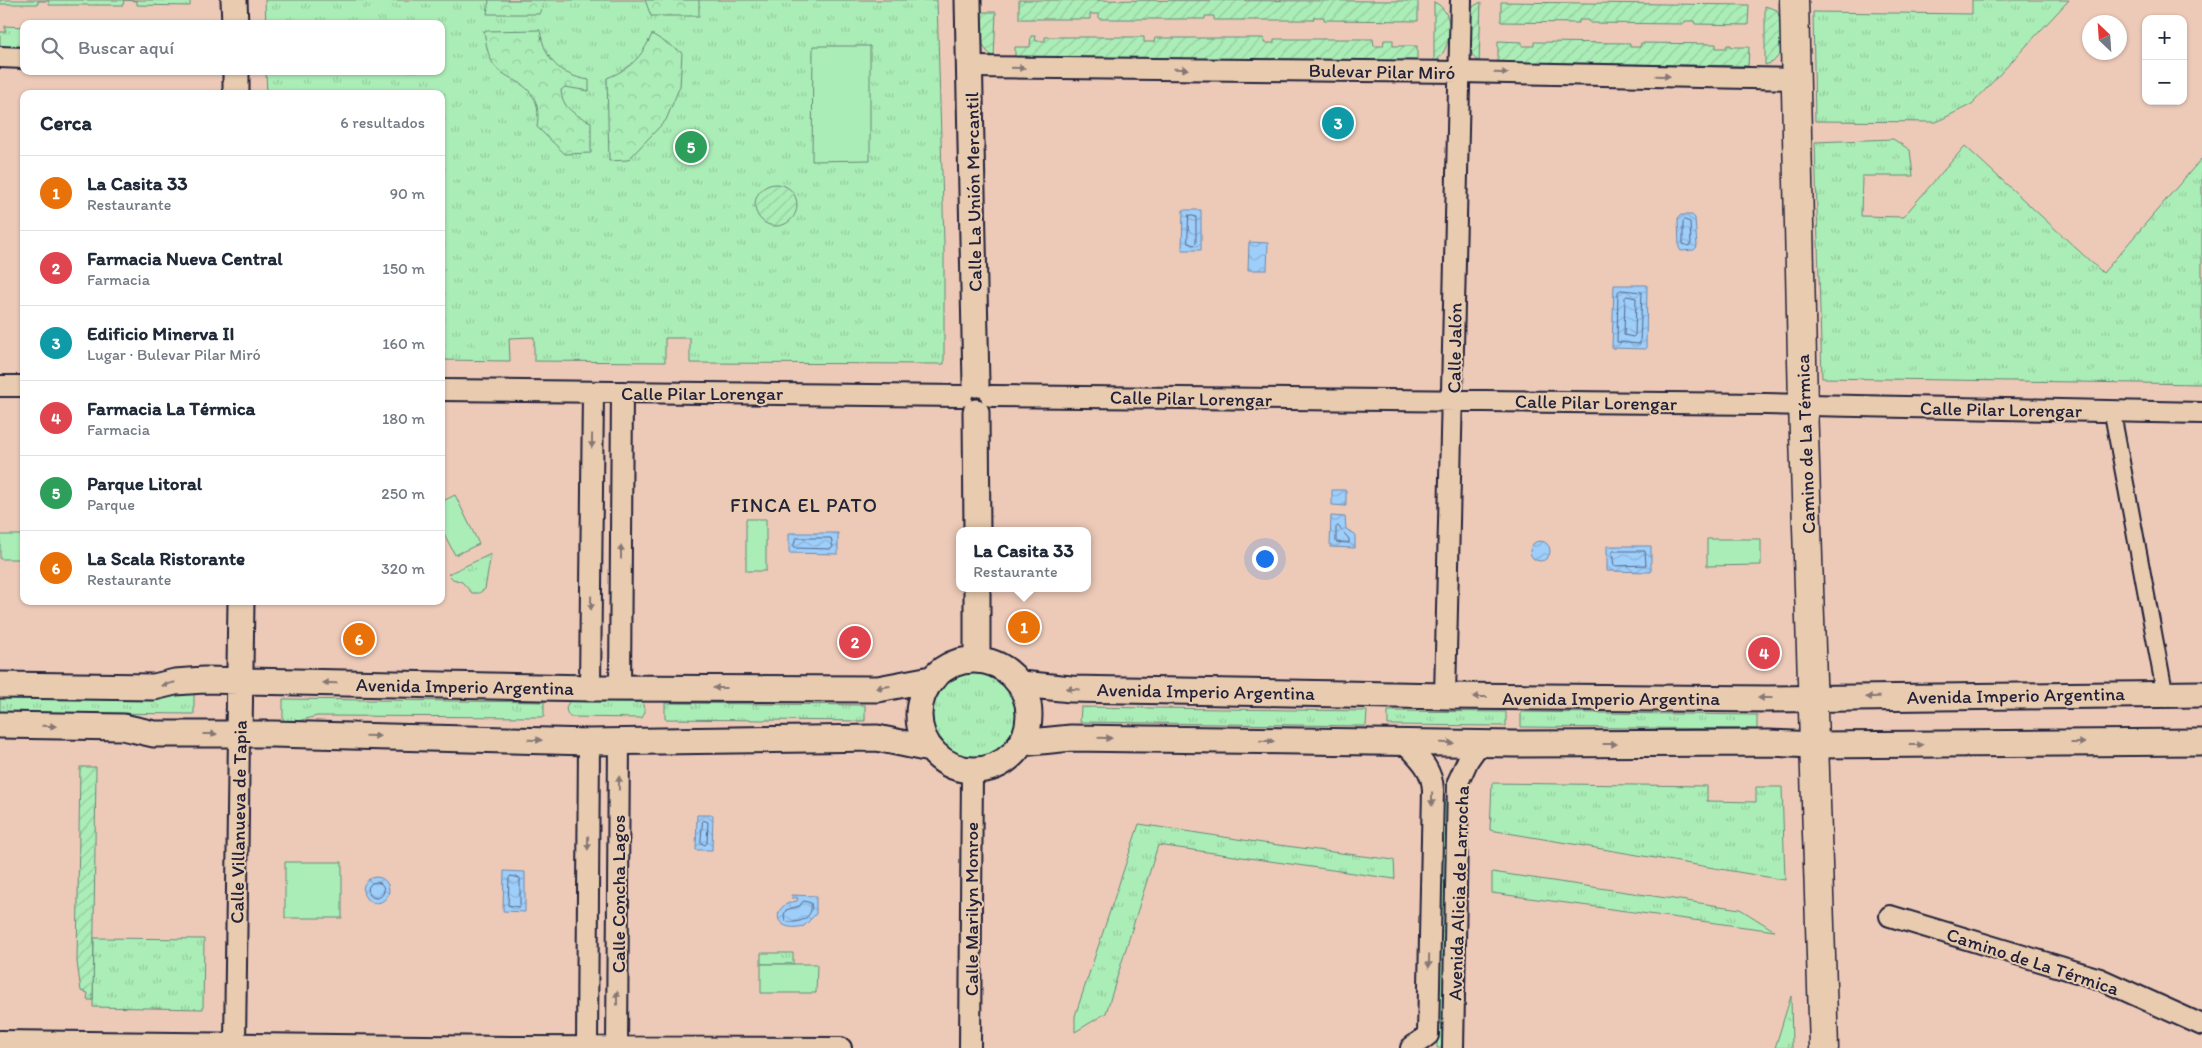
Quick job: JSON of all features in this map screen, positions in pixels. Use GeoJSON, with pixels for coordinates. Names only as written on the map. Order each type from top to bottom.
{"type":"FeatureCollection","features":[{"type":"Feature","properties":{"kind":"main road","name":"Camino de La Térmica"},"geometry":{"type":"LineString","coordinates":[[1794,0],[1803,404],[1824,1048]]}},
{"type":"Feature","properties":{"kind":"street"},"geometry":{"type":"LineString","coordinates":[[234,0],[235,20]]}},
{"type":"Feature","properties":{"kind":"street","name":"Calle La Unión Mercantil"},"geometry":{"type":"LineString","coordinates":[[968,0],[977,527]]}},
{"type":"Feature","properties":{"kind":"street","name":"Calle Jalón"},"geometry":{"type":"LineString","coordinates":[[1445,696],[1461,72],[1461,0]]}},
{"type":"Feature","properties":{"kind":"street"},"geometry":{"type":"LineString","coordinates":[[0,58],[20,58]]}},
{"type":"Feature","properties":{"kind":"street","name":"Bulevar Pilar Miró"},"geometry":{"type":"LineString","coordinates":[[970,67],[1461,72],[1795,79]]}},
{"type":"Feature","properties":{"kind":"street"},"geometry":{"type":"LineString","coordinates":[[236,75],[236,90]]}},
{"type":"Feature","properties":{"kind":"street"},"geometry":{"type":"LineString","coordinates":[[0,386],[20,386]]}},
{"type":"Feature","properties":{"kind":"street","name":"Calle Pilar Lorengar"},"geometry":{"type":"LineString","coordinates":[[445,390],[1803,404],[2202,413]]}},
{"type":"Feature","properties":{"kind":"street"},"geometry":{"type":"LineString","coordinates":[[590,688],[593,392]]}},
{"type":"Feature","properties":{"kind":"street"},"geometry":{"type":"LineString","coordinates":[[620,688],[622,392]]}},
{"type":"Feature","properties":{"kind":"street"},"geometry":{"type":"LineString","coordinates":[[2112,411],[2166,694]]}},
{"type":"Feature","properties":{"kind":"street"},"geometry":{"type":"LineString","coordinates":[[977,592],[977,659]]}},
{"type":"Feature","properties":{"kind":"street","name":"Calle Villanueva de Tapia"},"geometry":{"type":"LineString","coordinates":[[235,1043],[241,605]]}},
{"type":"Feature","properties":{"kind":"street"},"geometry":{"type":"LineString","coordinates":[[977,659],[1002,667],[1009,671],[1021,684],[1028,703],[1029,724],[1021,743],[1008,758],[992,767],[972,770],[956,768],[942,760],[930,749],[919,726],[919,710],[920,701],[931,679],[952,664],[977,659]]}},
{"type":"Feature","properties":{"kind":"street","name":"Avenida Imperio Argentina"},"geometry":{"type":"LineString","coordinates":[[0,685],[154,687],[175,682],[240,682],[590,688],[878,689],[931,679]]}},
{"type":"Feature","properties":{"kind":"street","name":"Avenida Imperio Argentina"},"geometry":{"type":"LineString","coordinates":[[1021,684],[1070,689],[1445,696],[1814,697],[2202,694]]}},
{"type":"Feature","properties":{"kind":"street"},"geometry":{"type":"LineString","coordinates":[[0,725],[123,726],[154,734],[239,734],[589,742],[877,738],[930,749]]}},
{"type":"Feature","properties":{"kind":"street"},"geometry":{"type":"LineString","coordinates":[[1021,743],[1071,738],[1480,744],[1769,743],[1814,745],[2202,742]]}},
{"type":"Feature","properties":{"kind":"street","name":"Calle Concha Lagos"},"geometry":{"type":"LineString","coordinates":[[617,1046],[619,741]]}},
{"type":"Feature","properties":{"kind":"street","name":"Calle Concha Lagos"},"geometry":{"type":"LineString","coordinates":[[587,1046],[589,742]]}},
{"type":"Feature","properties":{"kind":"street","name":"Avenida Alicia de Larrocha"},"geometry":{"type":"LineString","coordinates":[[1404,742],[1421,760],[1432,776],[1428,1041],[1411,1048]]}},
{"type":"Feature","properties":{"kind":"street","name":"Avenida Alicia de Larrocha"},"geometry":{"type":"LineString","coordinates":[[1454,1048],[1458,782],[1468,760],[1480,744]]}},
{"type":"Feature","properties":{"kind":"street","name":"Calle Marilyn Monroe"},"geometry":{"type":"LineString","coordinates":[[970,1048],[972,770]]}},
{"type":"Feature","properties":{"kind":"street","name":"Camino de La Térmica"},"geometry":{"type":"LineString","coordinates":[[1890,916],[2100,979],[2202,1025]]}},
{"type":"Feature","properties":{"kind":"street"},"geometry":{"type":"LineString","coordinates":[[0,1041],[512,1047],[841,1048]]}},
{"type":"Feature","properties":{"kind":"green space"},"geometry":{"type":"Polygon","coordinates":[[[0,0],[124,0],[123,5],[49,5],[49,1],[38,1],[38,4],[0,4],[0,0]]]}},
{"type":"Feature","properties":{"kind":"green space"},"geometry":{"type":"Polygon","coordinates":[[[124,0],[190,0],[190,6],[137,5],[137,1],[124,0]]]}},
{"type":"Feature","properties":{"kind":"green space"},"geometry":{"type":"Polygon","coordinates":[[[265,0],[937,0],[944,243],[944,364],[690,363],[690,338],[665,338],[665,362],[534,361],[534,337],[509,338],[510,361],[445,360],[445,90],[267,90],[266,75],[445,75],[445,20],[266,20],[265,0]]]}},
{"type":"Feature","properties":{"kind":"green space"},"geometry":{"type":"Polygon","coordinates":[[[489,0],[545,0],[539,14],[487,14],[489,0]]]}},
{"type":"Feature","properties":{"kind":"green space"},"geometry":{"type":"Polygon","coordinates":[[[645,0],[699,0],[699,16],[651,16],[645,0]]]}},
{"type":"Feature","properties":{"kind":"green space"},"geometry":{"type":"Polygon","coordinates":[[[1019,0],[1418,1],[1418,21],[1324,20],[1324,17],[1314,17],[1313,20],[1214,20],[1214,16],[1205,16],[1205,19],[1099,19],[1099,14],[1090,14],[1090,19],[1019,19],[1019,0]]]}},
{"type":"Feature","properties":{"kind":"green space"},"geometry":{"type":"Polygon","coordinates":[[[1972,0],[2069,0],[1972,104],[1936,122],[1815,121],[1813,12],[1972,14],[1972,0]]]}},
{"type":"Feature","properties":{"kind":"green space"},"geometry":{"type":"Polygon","coordinates":[[[1434,2],[1446,14],[1449,22],[1449,32],[1445,49],[1434,62],[1434,2]]]}},
{"type":"Feature","properties":{"kind":"green space"},"geometry":{"type":"Polygon","coordinates":[[[1481,2],[1479,63],[1469,48],[1469,14],[1474,6],[1481,2]]]}},
{"type":"Feature","properties":{"kind":"green space"},"geometry":{"type":"Polygon","coordinates":[[[1501,2],[1749,5],[1748,25],[1695,24],[1694,21],[1685,21],[1684,24],[1590,23],[1589,20],[1579,20],[1579,23],[1501,22],[1501,2]]]}},
{"type":"Feature","properties":{"kind":"green space"},"geometry":{"type":"Polygon","coordinates":[[[1765,6],[1777,10],[1780,19],[1781,53],[1773,62],[1765,65],[1765,6]]]}},
{"type":"Feature","properties":{"kind":"green space"},"geometry":{"type":"Polygon","coordinates":[[[980,12],[996,12],[994,57],[985,49],[981,37],[980,12]]]}},
{"type":"Feature","properties":{"kind":"green space"},"geometry":{"type":"Polygon","coordinates":[[[5,26],[20,27],[20,47],[0,47],[0,32],[5,32],[5,26]]]}},
{"type":"Feature","properties":{"kind":"green space"},"geometry":{"type":"Polygon","coordinates":[[[540,30],[542,41],[555,64],[569,74],[589,80],[589,91],[565,87],[561,90],[564,102],[570,110],[591,122],[591,153],[565,154],[537,127],[538,109],[533,96],[524,86],[499,70],[490,57],[484,31],[540,30]]]}},
{"type":"Feature","properties":{"kind":"green space"},"geometry":{"type":"Polygon","coordinates":[[[652,34],[682,53],[680,86],[666,120],[628,160],[609,161],[607,78],[629,66],[639,56],[652,34]]]}},
{"type":"Feature","properties":{"kind":"green space"},"geometry":{"type":"Polygon","coordinates":[[[1031,36],[1035,36],[1036,41],[1045,41],[1045,37],[1144,37],[1144,42],[1154,42],[1155,38],[1264,38],[1264,43],[1274,43],[1274,39],[1373,39],[1374,46],[1383,46],[1384,40],[1393,40],[1393,46],[1417,46],[1417,62],[1015,58],[1015,47],[1030,47],[1031,36]]]}},
{"type":"Feature","properties":{"kind":"green space"},"geometry":{"type":"Polygon","coordinates":[[[1498,41],[1522,42],[1522,46],[1534,46],[1534,42],[1630,43],[1630,47],[1640,47],[1641,43],[1716,44],[1716,48],[1726,48],[1727,45],[1731,45],[1731,47],[1749,47],[1748,66],[1498,62],[1498,41]]]}},
{"type":"Feature","properties":{"kind":"green space"},"geometry":{"type":"Polygon","coordinates":[[[813,46],[870,46],[870,160],[812,161],[813,46]]]}},
{"type":"Feature","properties":{"kind":"green space"},"geometry":{"type":"Polygon","coordinates":[[[1893,139],[1910,150],[1913,176],[1862,176],[1861,216],[1903,217],[1965,146],[2103,273],[2202,158],[2202,384],[1822,378],[1815,142],[1893,139]]]}},
{"type":"Feature","properties":{"kind":"green space"},"geometry":{"type":"Polygon","coordinates":[[[772,184],[780,184],[791,190],[797,205],[791,220],[780,226],[772,226],[761,220],[755,209],[755,201],[761,190],[772,184]]]}},
{"type":"Feature","properties":{"kind":"green space"},"geometry":{"type":"Polygon","coordinates":[[[455,495],[479,544],[455,555],[445,536],[445,500],[455,495]]]}},
{"type":"Feature","properties":{"kind":"green space"},"geometry":{"type":"Polygon","coordinates":[[[746,519],[766,519],[766,571],[746,571],[746,519]]]}},
{"type":"Feature","properties":{"kind":"green space"},"geometry":{"type":"Polygon","coordinates":[[[0,535],[20,535],[20,559],[0,559],[0,535]]]}},
{"type":"Feature","properties":{"kind":"green space"},"geometry":{"type":"Polygon","coordinates":[[[1707,539],[1761,539],[1761,565],[1707,566],[1707,539]]]}},
{"type":"Feature","properties":{"kind":"green space"},"geometry":{"type":"Polygon","coordinates":[[[491,554],[485,589],[479,593],[472,593],[462,582],[453,579],[448,574],[491,554]]]}},
{"type":"Feature","properties":{"kind":"green space"},"geometry":{"type":"Polygon","coordinates":[[[973,672],[990,675],[1004,684],[1013,698],[1016,715],[1013,732],[1004,746],[990,755],[973,758],[956,755],[942,746],[933,732],[930,715],[933,698],[942,684],[956,675],[973,672]]]}},
{"type":"Feature","properties":{"kind":"green space"},"geometry":{"type":"Polygon","coordinates":[[[194,691],[194,714],[0,712],[0,696],[194,691]]]}},
{"type":"Feature","properties":{"kind":"green space"},"geometry":{"type":"Polygon","coordinates":[[[283,699],[544,702],[544,717],[317,716],[294,722],[283,722],[283,699]]]}},
{"type":"Feature","properties":{"kind":"green space"},"geometry":{"type":"Polygon","coordinates":[[[570,701],[642,702],[645,712],[642,718],[570,717],[566,709],[570,701]]]}},
{"type":"Feature","properties":{"kind":"green space"},"geometry":{"type":"Polygon","coordinates":[[[665,703],[865,705],[865,721],[665,719],[665,703]]]}},
{"type":"Feature","properties":{"kind":"green space"},"geometry":{"type":"Polygon","coordinates":[[[1081,707],[1367,711],[1366,726],[1080,722],[1081,707]]]}},
{"type":"Feature","properties":{"kind":"green space"},"geometry":{"type":"Polygon","coordinates":[[[1388,711],[1506,712],[1506,726],[1388,725],[1388,711]]]}},
{"type":"Feature","properties":{"kind":"green space"},"geometry":{"type":"Polygon","coordinates":[[[1521,712],[1757,715],[1757,729],[1521,727],[1521,712]]]}},
{"type":"Feature","properties":{"kind":"green space"},"geometry":{"type":"Polygon","coordinates":[[[80,767],[96,767],[93,1000],[87,1000],[88,993],[81,991],[77,962],[80,767]]]}},
{"type":"Feature","properties":{"kind":"green space"},"geometry":{"type":"Polygon","coordinates":[[[1492,783],[1707,786],[1707,801],[1756,802],[1756,787],[1782,787],[1785,880],[1490,830],[1492,783]]]}},
{"type":"Feature","properties":{"kind":"green space"},"geometry":{"type":"Polygon","coordinates":[[[1442,801],[1449,801],[1444,1048],[1437,1048],[1442,801]]]}},
{"type":"Feature","properties":{"kind":"green space"},"geometry":{"type":"Polygon","coordinates":[[[1139,824],[1394,860],[1395,879],[1158,845],[1106,1013],[1075,1032],[1075,1016],[1139,824]]]}},
{"type":"Feature","properties":{"kind":"green space"},"geometry":{"type":"Polygon","coordinates":[[[285,862],[342,862],[342,918],[285,918],[285,862]]]}},
{"type":"Feature","properties":{"kind":"green space"},"geometry":{"type":"Polygon","coordinates":[[[1492,872],[1740,909],[1775,931],[1492,893],[1492,872]]]}},
{"type":"Feature","properties":{"kind":"green space"},"geometry":{"type":"Polygon","coordinates":[[[94,938],[204,939],[203,1009],[93,1007],[94,938]]]}},
{"type":"Feature","properties":{"kind":"green space"},"geometry":{"type":"Polygon","coordinates":[[[761,953],[793,953],[793,964],[761,964],[761,953]]]}},
{"type":"Feature","properties":{"kind":"green space"},"geometry":{"type":"Polygon","coordinates":[[[761,964],[817,964],[816,993],[761,993],[761,964]]]}},
{"type":"Feature","properties":{"kind":"green space"},"geometry":{"type":"Polygon","coordinates":[[[1791,996],[1792,1048],[1775,1048],[1791,996]]]}},
{"type":"Feature","properties":{"kind":"water"},"geometry":{"type":"Polygon","coordinates":[[[1183,210],[1201,210],[1201,250],[1182,250],[1183,210]]]}},
{"type":"Feature","properties":{"kind":"water"},"geometry":{"type":"Polygon","coordinates":[[[1681,215],[1692,215],[1695,218],[1697,247],[1694,250],[1681,251],[1679,248],[1678,218],[1681,215]]]}},
{"type":"Feature","properties":{"kind":"water"},"geometry":{"type":"Polygon","coordinates":[[[1249,242],[1268,243],[1267,270],[1248,270],[1249,242]]]}},
{"type":"Feature","properties":{"kind":"water"},"geometry":{"type":"Polygon","coordinates":[[[1614,285],[1647,285],[1646,349],[1612,348],[1614,285]]]}},
{"type":"Feature","properties":{"kind":"water"},"geometry":{"type":"Polygon","coordinates":[[[1332,490],[1346,490],[1346,506],[1332,505],[1332,490]]]}},
{"type":"Feature","properties":{"kind":"water"},"geometry":{"type":"Polygon","coordinates":[[[1331,516],[1345,517],[1346,529],[1355,534],[1355,548],[1330,547],[1331,516]]]}},
{"type":"Feature","properties":{"kind":"water"},"geometry":{"type":"Polygon","coordinates":[[[789,533],[838,533],[838,554],[789,553],[789,533]]]}},
{"type":"Feature","properties":{"kind":"water"},"geometry":{"type":"Polygon","coordinates":[[[1540,541],[1547,544],[1550,551],[1547,558],[1540,561],[1533,558],[1530,551],[1533,544],[1540,541]]]}},
{"type":"Feature","properties":{"kind":"water"},"geometry":{"type":"Polygon","coordinates":[[[1607,546],[1651,546],[1651,572],[1607,571],[1607,546]]]}},
{"type":"Feature","properties":{"kind":"water"},"geometry":{"type":"Polygon","coordinates":[[[697,815],[713,815],[712,850],[696,850],[697,815]]]}},
{"type":"Feature","properties":{"kind":"water"},"geometry":{"type":"Polygon","coordinates":[[[504,871],[525,872],[525,912],[503,911],[504,871]]]}},
{"type":"Feature","properties":{"kind":"water"},"geometry":{"type":"Polygon","coordinates":[[[376,877],[385,881],[389,890],[385,899],[376,903],[367,899],[363,890],[367,881],[376,877]]]}},
{"type":"Feature","properties":{"kind":"water"},"geometry":{"type":"Polygon","coordinates":[[[791,895],[816,896],[816,914],[804,926],[786,926],[778,918],[782,907],[797,901],[798,898],[792,898],[791,895]]]}},
{"type":"Feature","properties":{"kind":"place","name":"Edificio Minerva II"},"geometry":{"type":"Point","coordinates":[1338,123]}},
{"type":"Feature","properties":{"kind":"place","name":"Parque Litoral"},"geometry":{"type":"Point","coordinates":[691,147]}},
{"type":"Feature","properties":{"kind":"place","name":"La Casita 33"},"geometry":{"type":"Point","coordinates":[1024,627]}},
{"type":"Feature","properties":{"kind":"place","name":"La Scala Ristorante"},"geometry":{"type":"Point","coordinates":[359,639]}},
{"type":"Feature","properties":{"kind":"place","name":"Farmacia Nueva Central"},"geometry":{"type":"Point","coordinates":[855,642]}},
{"type":"Feature","properties":{"kind":"place","name":"Farmacia La Térmica"},"geometry":{"type":"Point","coordinates":[1764,653]}},
{"type":"Feature","properties":{"kind":"district","name":"FINCA EL PATO"},"geometry":{"type":"Point","coordinates":[804,505]}}]}
